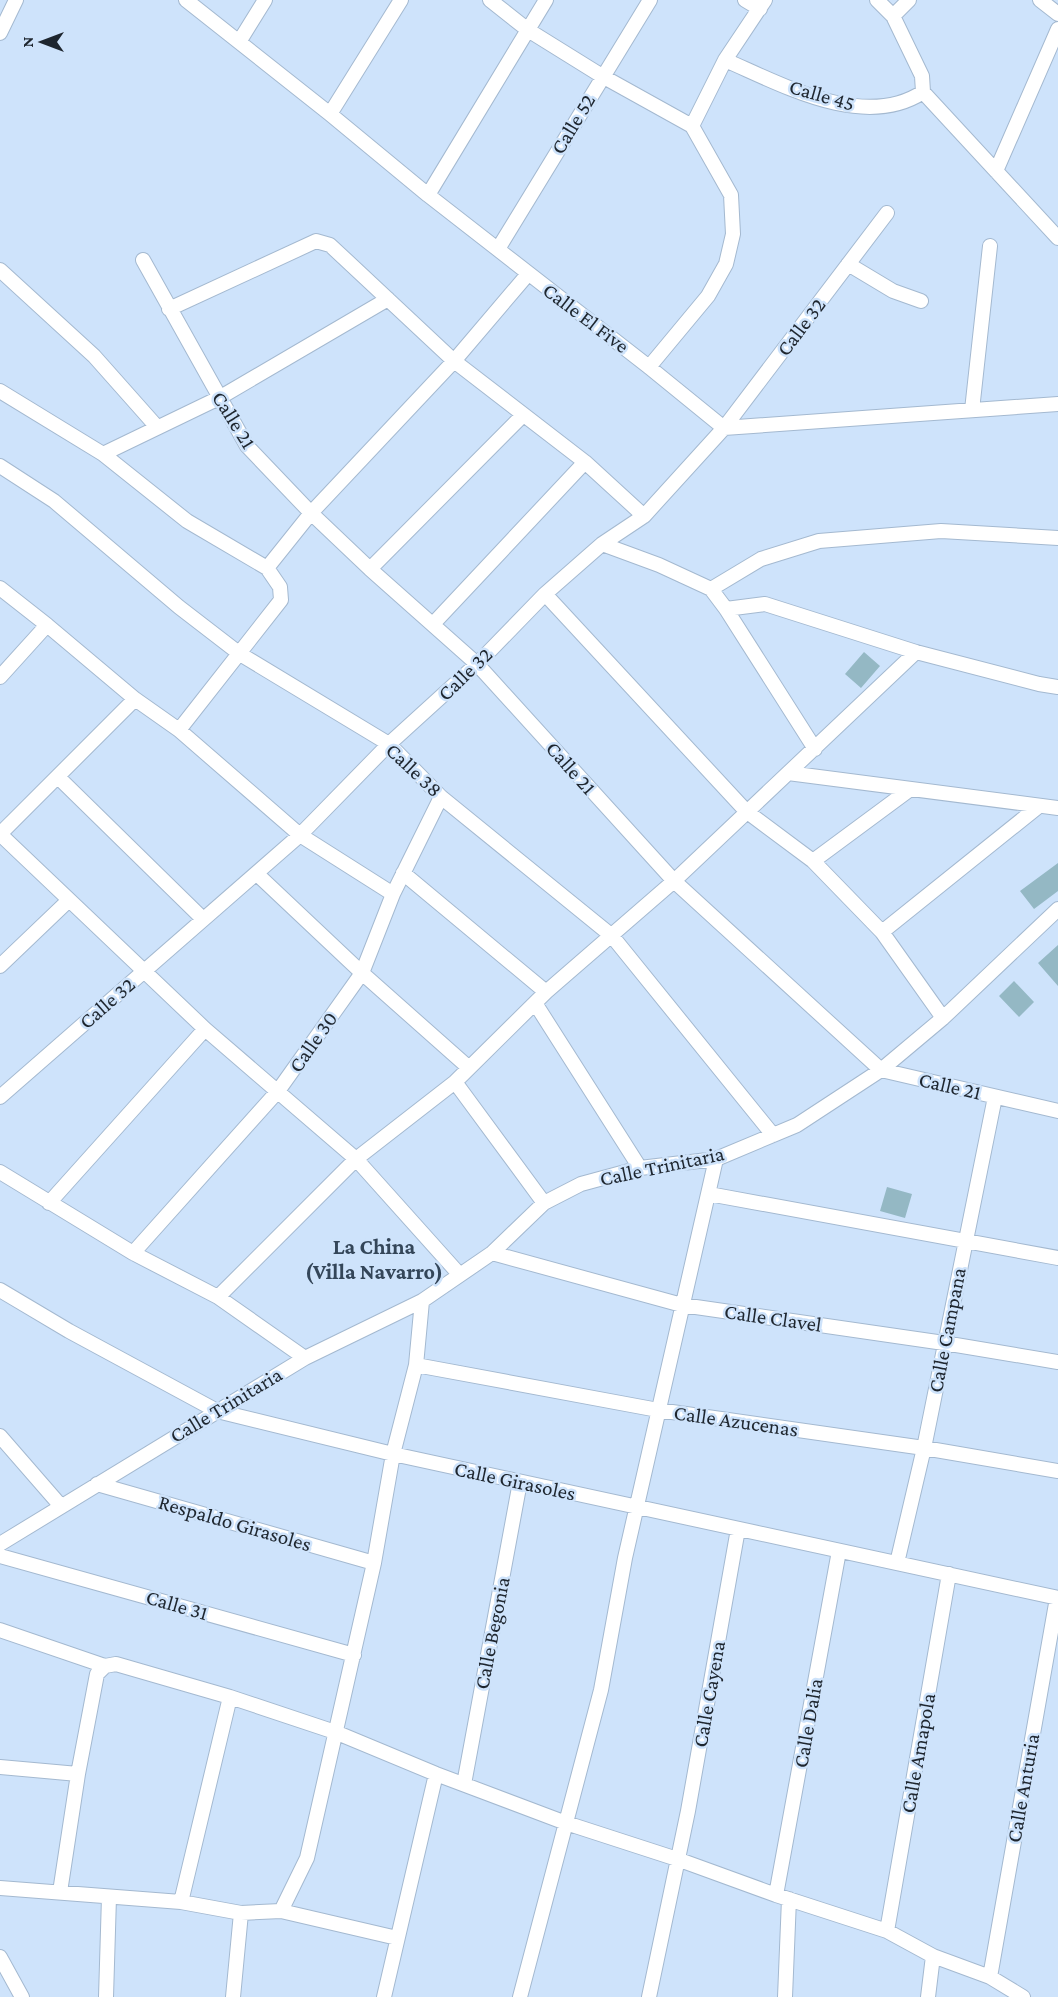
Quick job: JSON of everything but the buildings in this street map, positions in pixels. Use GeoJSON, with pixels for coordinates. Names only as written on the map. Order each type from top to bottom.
{"type":"FeatureCollection","features":[{"type":"Feature","properties":{"kind":"street"},"geometry":{"type":"LineString","coordinates":[[0,33],[16,0]]}},
{"type":"Feature","properties":{"kind":"street","name":"Calle El Five"},"geometry":{"type":"LineString","coordinates":[[186,0],[428,195],[724,428]]}},
{"type":"Feature","properties":{"kind":"street"},"geometry":{"type":"LineString","coordinates":[[239,42],[266,0]]}},
{"type":"Feature","properties":{"kind":"street"},"geometry":{"type":"LineString","coordinates":[[330,114],[401,0]]}},
{"type":"Feature","properties":{"kind":"street"},"geometry":{"type":"LineString","coordinates":[[490,0],[528,30],[602,76],[692,126],[731,195],[733,234],[726,264],[708,296],[649,367]]}},
{"type":"Feature","properties":{"kind":"street"},"geometry":{"type":"LineString","coordinates":[[428,195],[546,0]]}},
{"type":"Feature","properties":{"kind":"street","name":"Calle 52"},"geometry":{"type":"LineString","coordinates":[[498,249],[650,0]]}},
{"type":"Feature","properties":{"kind":"street"},"geometry":{"type":"LineString","coordinates":[[692,126],[725,60],[763,5],[745,0]]}},
{"type":"Feature","properties":{"kind":"street"},"geometry":{"type":"LineString","coordinates":[[877,0],[893,16],[922,76],[923,92],[1058,238]]}},
{"type":"Feature","properties":{"kind":"street"},"geometry":{"type":"LineString","coordinates":[[893,16],[909,0]]}},
{"type":"Feature","properties":{"kind":"street"},"geometry":{"type":"LineString","coordinates":[[1040,0],[1058,14]]}},
{"type":"Feature","properties":{"kind":"street"},"geometry":{"type":"LineString","coordinates":[[996,171],[1058,29]]}},
{"type":"Feature","properties":{"kind":"street","name":"Calle 45"},"geometry":{"type":"LineString","coordinates":[[725,60],[816,98],[859,107],[902,103],[910,101],[923,92]]}},
{"type":"Feature","properties":{"kind":"street","name":"Calle 32"},"geometry":{"type":"LineString","coordinates":[[0,1097],[300,835],[389,744],[477,664],[545,594],[602,544],[644,516],[724,428],[887,213]]}},
{"type":"Feature","properties":{"kind":"street"},"geometry":{"type":"LineString","coordinates":[[169,309],[316,241],[330,245],[454,361],[585,462],[644,516]]}},
{"type":"Feature","properties":{"kind":"street"},"geometry":{"type":"LineString","coordinates":[[972,410],[990,246]]}},
{"type":"Feature","properties":{"kind":"street","name":"Calle 21"},"geometry":{"type":"LineString","coordinates":[[143,260],[247,446],[311,513],[370,569],[477,664],[674,880],[881,1070],[1058,1112]]}},
{"type":"Feature","properties":{"kind":"street"},"geometry":{"type":"LineString","coordinates":[[848,264],[893,291],[921,301]]}},
{"type":"Feature","properties":{"kind":"street"},"geometry":{"type":"LineString","coordinates":[[0,270],[94,356],[157,428]]}},
{"type":"Feature","properties":{"kind":"street"},"geometry":{"type":"LineString","coordinates":[[267,568],[311,513],[454,361],[528,274]]}},
{"type":"Feature","properties":{"kind":"street"},"geometry":{"type":"LineString","coordinates":[[103,454],[219,398],[388,299]]}},
{"type":"Feature","properties":{"kind":"street"},"geometry":{"type":"LineString","coordinates":[[0,390],[103,454],[187,521],[267,568],[280,587],[281,600],[179,730]]}},
{"type":"Feature","properties":{"kind":"street"},"geometry":{"type":"LineString","coordinates":[[724,428],[1058,404]]}},
{"type":"Feature","properties":{"kind":"street"},"geometry":{"type":"LineString","coordinates":[[370,569],[523,415]]}},
{"type":"Feature","properties":{"kind":"street"},"geometry":{"type":"LineString","coordinates":[[433,624],[585,462]]}},
{"type":"Feature","properties":{"kind":"street","name":"Calle 38"},"geometry":{"type":"LineString","coordinates":[[0,466],[54,501],[179,607],[240,654],[389,744],[441,797],[612,936],[773,1135]]}},
{"type":"Feature","properties":{"kind":"street"},"geometry":{"type":"LineString","coordinates":[[711,589],[761,559],[819,541],[941,531],[1058,538]]}},
{"type":"Feature","properties":{"kind":"street"},"geometry":{"type":"LineString","coordinates":[[602,544],[659,565],[711,589],[815,749]]}},
{"type":"Feature","properties":{"kind":"street"},"geometry":{"type":"LineString","coordinates":[[0,588],[135,699],[179,730],[300,835],[393,894]]}},
{"type":"Feature","properties":{"kind":"street"},"geometry":{"type":"LineString","coordinates":[[545,594],[746,811],[813,861],[882,932],[943,1018]]}},
{"type":"Feature","properties":{"kind":"street"},"geometry":{"type":"LineString","coordinates":[[726,609],[765,604],[916,652],[1058,687]]}},
{"type":"Feature","properties":{"kind":"street"},"geometry":{"type":"LineString","coordinates":[[0,677],[47,625]]}},
{"type":"Feature","properties":{"kind":"street"},"geometry":{"type":"LineString","coordinates":[[218,1297],[356,1159],[455,1082],[546,992],[674,880],[916,652]]}},
{"type":"Feature","properties":{"kind":"street"},"geometry":{"type":"LineString","coordinates":[[135,699],[0,834],[205,1029],[356,1159],[459,1274]]}},
{"type":"Feature","properties":{"kind":"street"},"geometry":{"type":"LineString","coordinates":[[788,774],[1058,808]]}},
{"type":"Feature","properties":{"kind":"street"},"geometry":{"type":"LineString","coordinates":[[58,777],[203,919]]}},
{"type":"Feature","properties":{"kind":"street"},"geometry":{"type":"LineString","coordinates":[[813,861],[909,790]]}},
{"type":"Feature","properties":{"kind":"street","name":"Calle 30"},"geometry":{"type":"LineString","coordinates":[[133,1253],[278,1091],[362,973],[393,894],[441,797]]}},
{"type":"Feature","properties":{"kind":"street"},"geometry":{"type":"LineString","coordinates":[[882,932],[1039,806]]}},
{"type":"Feature","properties":{"kind":"street"},"geometry":{"type":"LineString","coordinates":[[403,873],[546,992]]}},
{"type":"Feature","properties":{"kind":"street"},"geometry":{"type":"LineString","coordinates":[[257,874],[362,973],[468,1067]]}},
{"type":"Feature","properties":{"kind":"street"},"geometry":{"type":"LineString","coordinates":[[0,966],[69,900]]}},
{"type":"Feature","properties":{"kind":"street","name":"Calle Trinitaria"},"geometry":{"type":"LineString","coordinates":[[0,1544],[60,1505],[305,1358],[422,1301],[492,1253],[544,1203],[581,1184],[640,1168],[716,1159],[797,1125],[881,1070],[943,1018],[1058,909]]}},
{"type":"Feature","properties":{"kind":"street"},"geometry":{"type":"LineString","coordinates":[[535,1003],[640,1168]]}},
{"type":"Feature","properties":{"kind":"street"},"geometry":{"type":"LineString","coordinates":[[49,1203],[205,1029]]}},
{"type":"Feature","properties":{"kind":"street"},"geometry":{"type":"LineString","coordinates":[[455,1082],[544,1203]]}},
{"type":"Feature","properties":{"kind":"street","name":"Calle Campana"},"geometry":{"type":"LineString","coordinates":[[897,1563],[924,1448],[995,1097]]}},
{"type":"Feature","properties":{"kind":"street"},"geometry":{"type":"LineString","coordinates":[[520,1997],[601,1690],[658,1410],[716,1159]]}},
{"type":"Feature","properties":{"kind":"street"},"geometry":{"type":"LineString","coordinates":[[0,1172],[133,1253],[218,1297],[305,1358]]}},
{"type":"Feature","properties":{"kind":"street"},"geometry":{"type":"LineString","coordinates":[[709,1194],[1058,1258]]}},
{"type":"Feature","properties":{"kind":"street","name":"Calle Clavel"},"geometry":{"type":"LineString","coordinates":[[492,1253],[682,1305],[1058,1362]]}},
{"type":"Feature","properties":{"kind":"street","name":"Calle Girasoles"},"geometry":{"type":"LineString","coordinates":[[0,1290],[69,1331],[217,1411],[393,1454],[1058,1598]]}},
{"type":"Feature","properties":{"kind":"street"},"geometry":{"type":"LineString","coordinates":[[281,1911],[307,1858],[334,1732],[354,1655],[374,1563],[393,1454],[416,1365],[422,1301]]}},
{"type":"Feature","properties":{"kind":"street","name":"Calle Azucenas"},"geometry":{"type":"LineString","coordinates":[[416,1365],[658,1410],[924,1448],[1058,1471]]}},
{"type":"Feature","properties":{"kind":"street"},"geometry":{"type":"LineString","coordinates":[[0,1436],[60,1505]]}},
{"type":"Feature","properties":{"kind":"street","name":"Calle Begonia"},"geometry":{"type":"LineString","coordinates":[[464,1784],[520,1482]]}},
{"type":"Feature","properties":{"kind":"street","name":"Respaldo Girasoles"},"geometry":{"type":"LineString","coordinates":[[97,1484],[374,1563]]}},
{"type":"Feature","properties":{"kind":"street","name":"Calle Cayena"},"geometry":{"type":"LineString","coordinates":[[649,1997],[688,1811],[738,1529]]}},
{"type":"Feature","properties":{"kind":"street","name":"Calle Dalia"},"geometry":{"type":"LineString","coordinates":[[785,1997],[782,1897],[839,1551]]}},
{"type":"Feature","properties":{"kind":"street","name":"Calle 31"},"geometry":{"type":"LineString","coordinates":[[0,1556],[354,1655]]}},
{"type":"Feature","properties":{"kind":"street","name":"Calle Amapola"},"geometry":{"type":"LineString","coordinates":[[887,1931],[949,1574]]}},
{"type":"Feature","properties":{"kind":"street","name":"Calle Anturia"},"geometry":{"type":"LineString","coordinates":[[990,1977],[1058,1598]]}},
{"type":"Feature","properties":{"kind":"street"},"geometry":{"type":"LineString","coordinates":[[0,1630],[105,1666],[116,1664],[230,1697],[334,1732],[436,1774],[566,1823],[887,1931],[933,1956],[990,1977],[1023,1997]]}},
{"type":"Feature","properties":{"kind":"street"},"geometry":{"type":"LineString","coordinates":[[60,1892],[78,1774],[97,1674],[105,1666]]}},
{"type":"Feature","properties":{"kind":"street"},"geometry":{"type":"LineString","coordinates":[[181,1902],[230,1697]]}},
{"type":"Feature","properties":{"kind":"street"},"geometry":{"type":"LineString","coordinates":[[0,1767],[78,1774]]}},
{"type":"Feature","properties":{"kind":"street"},"geometry":{"type":"LineString","coordinates":[[384,1997],[436,1774]]}},
{"type":"Feature","properties":{"kind":"street"},"geometry":{"type":"LineString","coordinates":[[0,1888],[181,1902],[241,1913],[281,1911],[397,1938]]}},
{"type":"Feature","properties":{"kind":"street"},"geometry":{"type":"LineString","coordinates":[[106,1997],[109,1897]]}},
{"type":"Feature","properties":{"kind":"street"},"geometry":{"type":"LineString","coordinates":[[233,1997],[241,1913]]}},
{"type":"Feature","properties":{"kind":"street"},"geometry":{"type":"LineString","coordinates":[[928,1997],[933,1956]]}},
{"type":"Feature","properties":{"kind":"street"},"geometry":{"type":"LineString","coordinates":[[0,1957],[22,1997]]}},
{"type":"Feature","properties":{"kind":"district","name":"La China (Villa Navarro)"},"geometry":{"type":"Point","coordinates":[374,1258]}}]}
